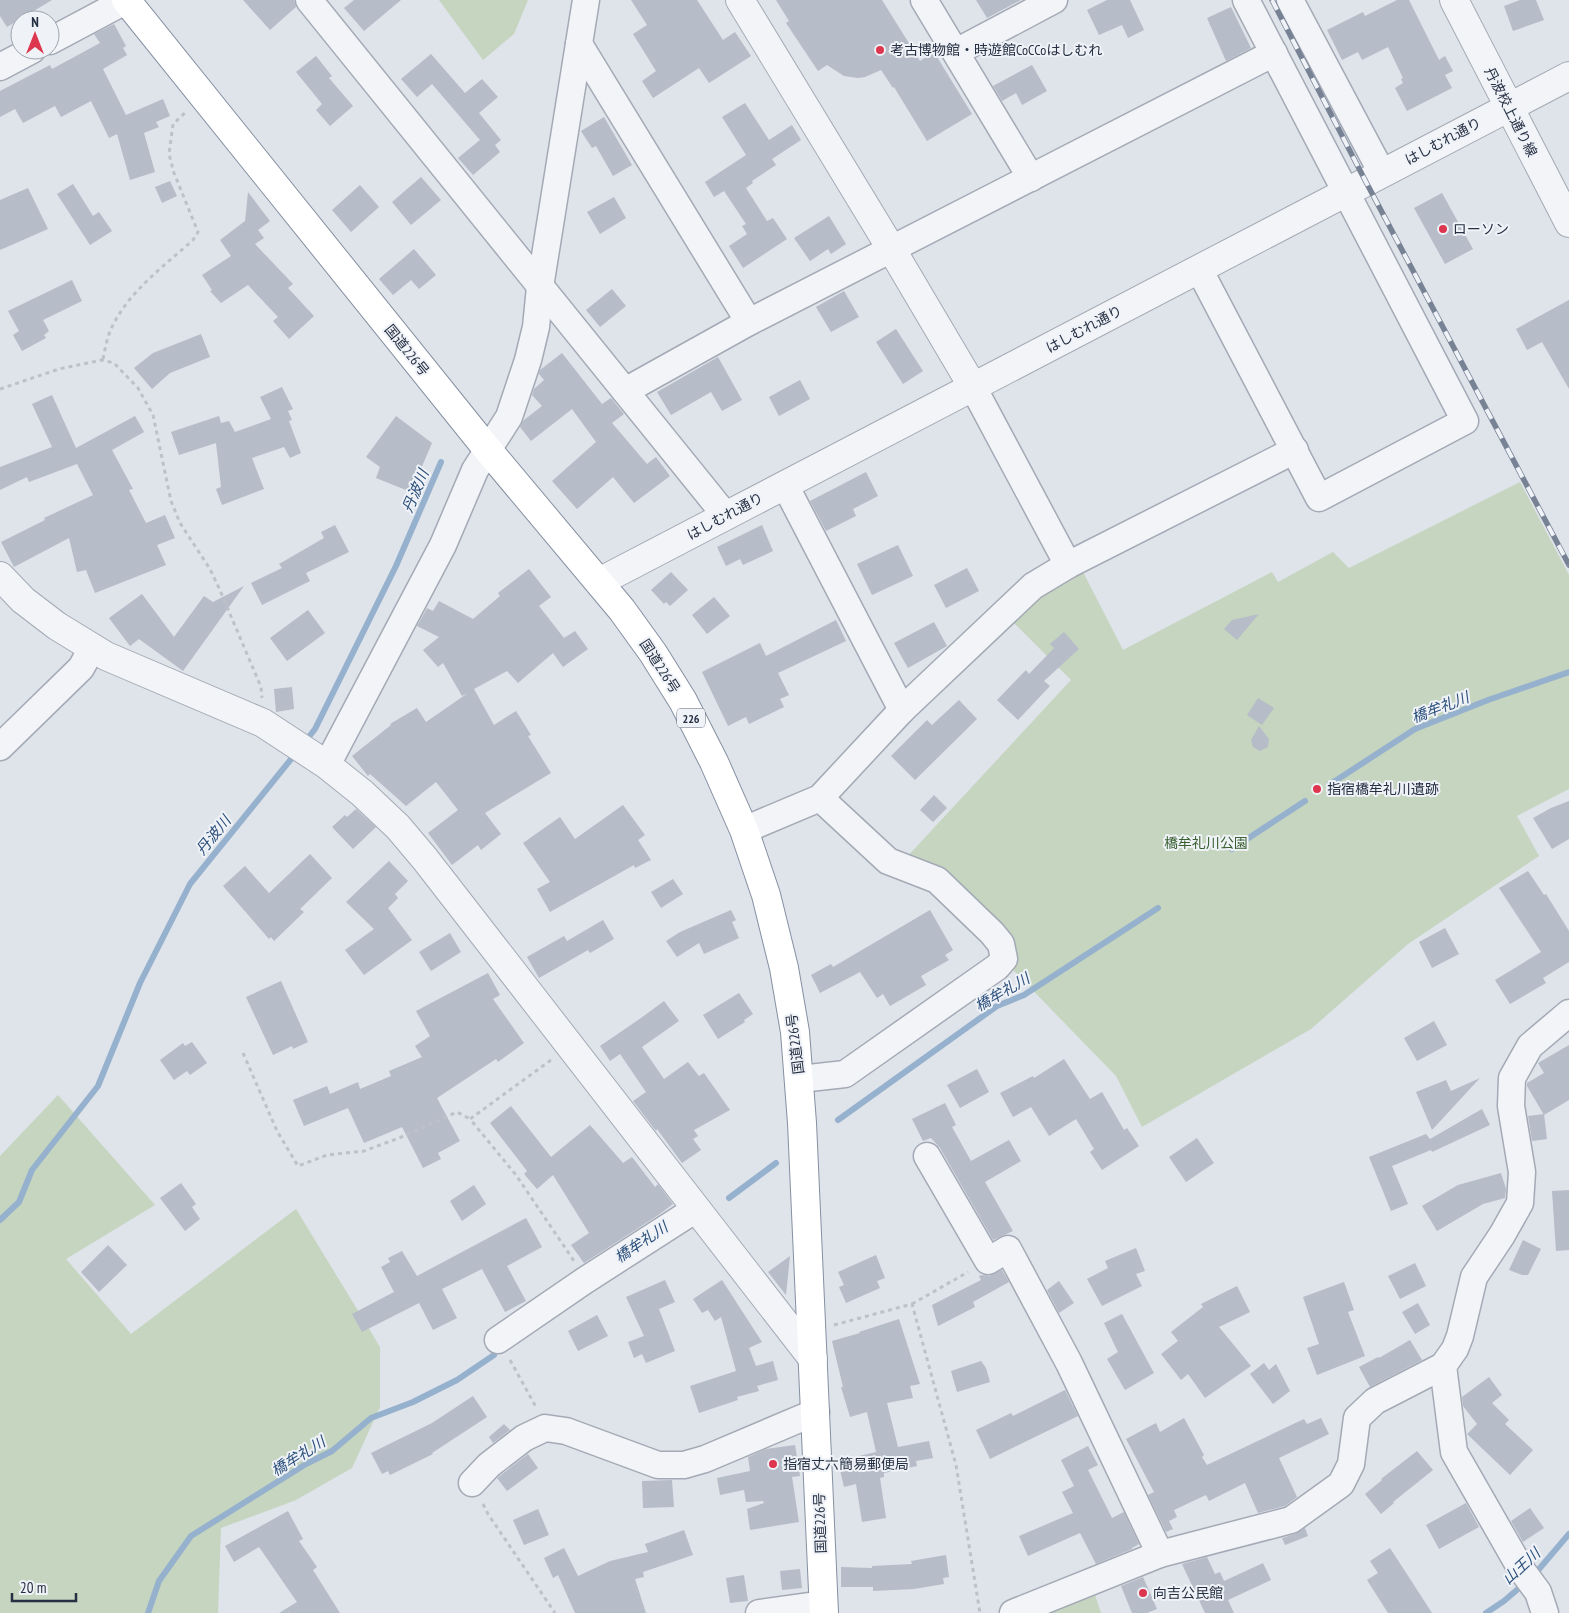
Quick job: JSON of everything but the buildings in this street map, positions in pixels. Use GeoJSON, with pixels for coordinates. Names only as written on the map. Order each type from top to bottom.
{"type":"FeatureCollection","features":[{"type":"Feature","properties":{"kind":"highway","name":"国道226号"},"geometry":{"type":"LineString","coordinates":[[126,0],[488,450],[599,582],[653,653],[683,701],[714,762],[744,830],[766,895],[784,968],[795,1032],[800,1079],[824,1609]]}},
{"type":"Feature","properties":{"kind":"street"},"geometry":{"type":"LineString","coordinates":[[60,36],[126,0]]}},
{"type":"Feature","properties":{"kind":"street"},"geometry":{"type":"LineString","coordinates":[[309,0],[726,516]]}},
{"type":"Feature","properties":{"kind":"street"},"geometry":{"type":"LineString","coordinates":[[323,762],[444,545],[475,470],[509,417],[536,327],[540,287],[586,0]]}},
{"type":"Feature","properties":{"kind":"street"},"geometry":{"type":"LineString","coordinates":[[740,0],[973,387],[1068,565]]}},
{"type":"Feature","properties":{"kind":"street"},"geometry":{"type":"LineString","coordinates":[[924,0],[1031,178]]}},
{"type":"Feature","properties":{"kind":"street"},"geometry":{"type":"LineString","coordinates":[[956,52],[1054,0]]}},
{"type":"Feature","properties":{"kind":"street"},"geometry":{"type":"LineString","coordinates":[[1199,269],[1319,498],[1465,421],[1246,0]]}},
{"type":"Feature","properties":{"kind":"street"},"geometry":{"type":"LineString","coordinates":[[1290,0],[1382,173]]}},
{"type":"Feature","properties":{"kind":"street","name":"丹波校上通り線"},"geometry":{"type":"LineString","coordinates":[[1454,0],[1569,223]]}},
{"type":"Feature","properties":{"kind":"street"},"geometry":{"type":"LineString","coordinates":[[580,44],[749,322]]}},
{"type":"Feature","properties":{"kind":"street"},"geometry":{"type":"LineString","coordinates":[[625,391],[749,322],[1274,53]]}},
{"type":"Feature","properties":{"kind":"street"},"geometry":{"type":"LineString","coordinates":[[0,67],[13,60]]}},
{"type":"Feature","properties":{"kind":"street","name":"はしむれ通り"},"geometry":{"type":"LineString","coordinates":[[599,582],[1569,76]]}},
{"type":"Feature","properties":{"kind":"street"},"geometry":{"type":"LineString","coordinates":[[744,830],[820,798],[902,710],[1033,586],[1068,565],[1295,450]]}},
{"type":"Feature","properties":{"kind":"street"},"geometry":{"type":"LineString","coordinates":[[785,485],[902,710]]}},
{"type":"Feature","properties":{"kind":"street"},"geometry":{"type":"LineString","coordinates":[[0,576],[23,600],[43,616],[92,648],[106,656],[263,723],[323,762],[362,792],[398,827],[425,858],[813,1359]]}},
{"type":"Feature","properties":{"kind":"street"},"geometry":{"type":"LineString","coordinates":[[0,747],[81,668],[92,648]]}},
{"type":"Feature","properties":{"kind":"street"},"geometry":{"type":"LineString","coordinates":[[800,1079],[844,1074],[997,967],[1004,959],[1001,944],[992,933],[937,880],[888,861],[820,798]]}},
{"type":"Feature","properties":{"kind":"street"},"geometry":{"type":"LineString","coordinates":[[1013,1613],[1160,1554],[1291,1520],[1341,1484],[1351,1464],[1357,1418],[1375,1401],[1443,1366],[1455,1349],[1460,1336],[1474,1277],[1502,1236],[1520,1203],[1522,1172],[1511,1106],[1512,1078],[1530,1046],[1569,1013]]}},
{"type":"Feature","properties":{"kind":"street"},"geometry":{"type":"LineString","coordinates":[[927,1156],[988,1261],[1008,1249],[1069,1363],[1160,1554]]}},
{"type":"Feature","properties":{"kind":"street"},"geometry":{"type":"LineString","coordinates":[[498,1340],[584,1281],[696,1209]]}},
{"type":"Feature","properties":{"kind":"street"},"geometry":{"type":"LineString","coordinates":[[1443,1366],[1454,1452],[1541,1602]]}},
{"type":"Feature","properties":{"kind":"street"},"geometry":{"type":"LineString","coordinates":[[472,1483],[489,1465],[524,1438],[545,1428],[566,1431],[658,1465],[684,1465],[705,1459],[816,1412]]}},
{"type":"Feature","properties":{"kind":"street"},"geometry":{"type":"LineString","coordinates":[[759,1613],[824,1609]]}},
{"type":"Feature","properties":{"kind":"path"},"geometry":{"type":"LineString","coordinates":[[102,360],[110,330],[123,307],[137,291],[193,240],[198,232],[174,173],[169,154],[173,124],[203,96]]}},
{"type":"Feature","properties":{"kind":"path"},"geometry":{"type":"LineString","coordinates":[[0,389],[59,369],[102,360],[114,363],[138,388],[153,415],[171,501],[180,523],[210,569],[261,687],[263,723]]}},
{"type":"Feature","properties":{"kind":"path"},"geometry":{"type":"LineString","coordinates":[[470,1119],[569,1046]]}},
{"type":"Feature","properties":{"kind":"path"},"geometry":{"type":"LineString","coordinates":[[243,1053],[277,1131],[298,1166],[327,1154],[364,1151],[458,1112],[470,1119],[516,1175],[571,1254],[584,1281]]}},
{"type":"Feature","properties":{"kind":"path"},"geometry":{"type":"LineString","coordinates":[[812,1332],[912,1304],[988,1261]]}},
{"type":"Feature","properties":{"kind":"path"},"geometry":{"type":"LineString","coordinates":[[912,1304],[956,1466],[980,1613]]}},
{"type":"Feature","properties":{"kind":"path"},"geometry":{"type":"LineString","coordinates":[[498,1340],[540,1413],[545,1428]]}},
{"type":"Feature","properties":{"kind":"path"},"geometry":{"type":"LineString","coordinates":[[472,1483],[488,1514],[555,1613]]}},
{"type":"Feature","properties":{"kind":"green space"},"geometry":{"type":"Polygon","coordinates":[[[439,0],[528,0],[514,34],[483,60],[439,0]]]}},
{"type":"Feature","properties":{"kind":"green space","name":"橋牟礼川公園"},"geometry":{"type":"Polygon","coordinates":[[[1520,482],[1569,575],[1569,789],[1517,816],[1539,856],[1408,944],[1311,1029],[1142,1127],[1116,1076],[1014,971],[1013,942],[906,858],[1071,680],[1010,619],[1035,597],[1082,570],[1123,650],[1272,572],[1278,582],[1333,552],[1349,568],[1520,482]]]}},
{"type":"Feature","properties":{"kind":"green space"},"geometry":{"type":"Polygon","coordinates":[[[58,1095],[155,1205],[66,1259],[131,1334],[296,1209],[380,1347],[380,1407],[352,1468],[296,1500],[221,1528],[218,1613],[0,1613],[0,1156],[58,1095]]]}},
{"type":"Feature","properties":{"kind":"green space"},"geometry":{"type":"Polygon","coordinates":[[[1093,1589],[1101,1613],[1041,1613],[1093,1589]]]}},
{"type":"Feature","properties":{"kind":"waterway","name":"丹波川"},"geometry":{"type":"LineString","coordinates":[[304,743],[315,729],[396,566],[441,462]]}},
{"type":"Feature","properties":{"kind":"waterway","name":"橋牟礼川"},"geometry":{"type":"LineString","coordinates":[[1329,785],[1415,729],[1488,700],[1569,672]]}},
{"type":"Feature","properties":{"kind":"waterway","name":"丹波川"},"geometry":{"type":"LineString","coordinates":[[0,1220],[19,1202],[32,1170],[98,1086],[140,983],[190,884],[296,753]]}},
{"type":"Feature","properties":{"kind":"waterway","name":"橋牟礼川"},"geometry":{"type":"LineString","coordinates":[[1232,849],[1305,801]]}},
{"type":"Feature","properties":{"kind":"waterway","name":"橋牟礼川"},"geometry":{"type":"LineString","coordinates":[[838,1120],[997,1006],[1024,995],[1158,908]]}},
{"type":"Feature","properties":{"kind":"waterway","name":"橋牟礼川"},"geometry":{"type":"LineString","coordinates":[[729,1198],[776,1163]]}},
{"type":"Feature","properties":{"kind":"waterway","name":"橋牟礼川"},"geometry":{"type":"LineString","coordinates":[[148,1613],[159,1581],[191,1536],[306,1464],[332,1451],[371,1418],[413,1402],[457,1380],[494,1355]]}},
{"type":"Feature","properties":{"kind":"waterway","name":"山王川"},"geometry":{"type":"LineString","coordinates":[[1534,1575],[1569,1534]]}},
{"type":"Feature","properties":{"kind":"waterway","name":"山王川"},"geometry":{"type":"LineString","coordinates":[[1486,1613],[1525,1583]]}},
{"type":"Feature","properties":{"kind":"railway"},"geometry":{"type":"LineString","coordinates":[[1272,0],[1569,565]]}},
{"type":"Feature","properties":{"kind":"place","name":"考古博物館・時遊館CoCCoはしむれ"},"geometry":{"type":"Point","coordinates":[880,50]}},
{"type":"Feature","properties":{"kind":"place","name":"ローソン"},"geometry":{"type":"Point","coordinates":[1443,229]}},
{"type":"Feature","properties":{"kind":"place","name":"指宿橋牟礼川遺跡"},"geometry":{"type":"Point","coordinates":[1317,789]}},
{"type":"Feature","properties":{"kind":"place","name":"指宿丈六簡易郵便局"},"geometry":{"type":"Point","coordinates":[773,1464]}},
{"type":"Feature","properties":{"kind":"place","name":"向吉公民館"},"geometry":{"type":"Point","coordinates":[1143,1593]}}]}
